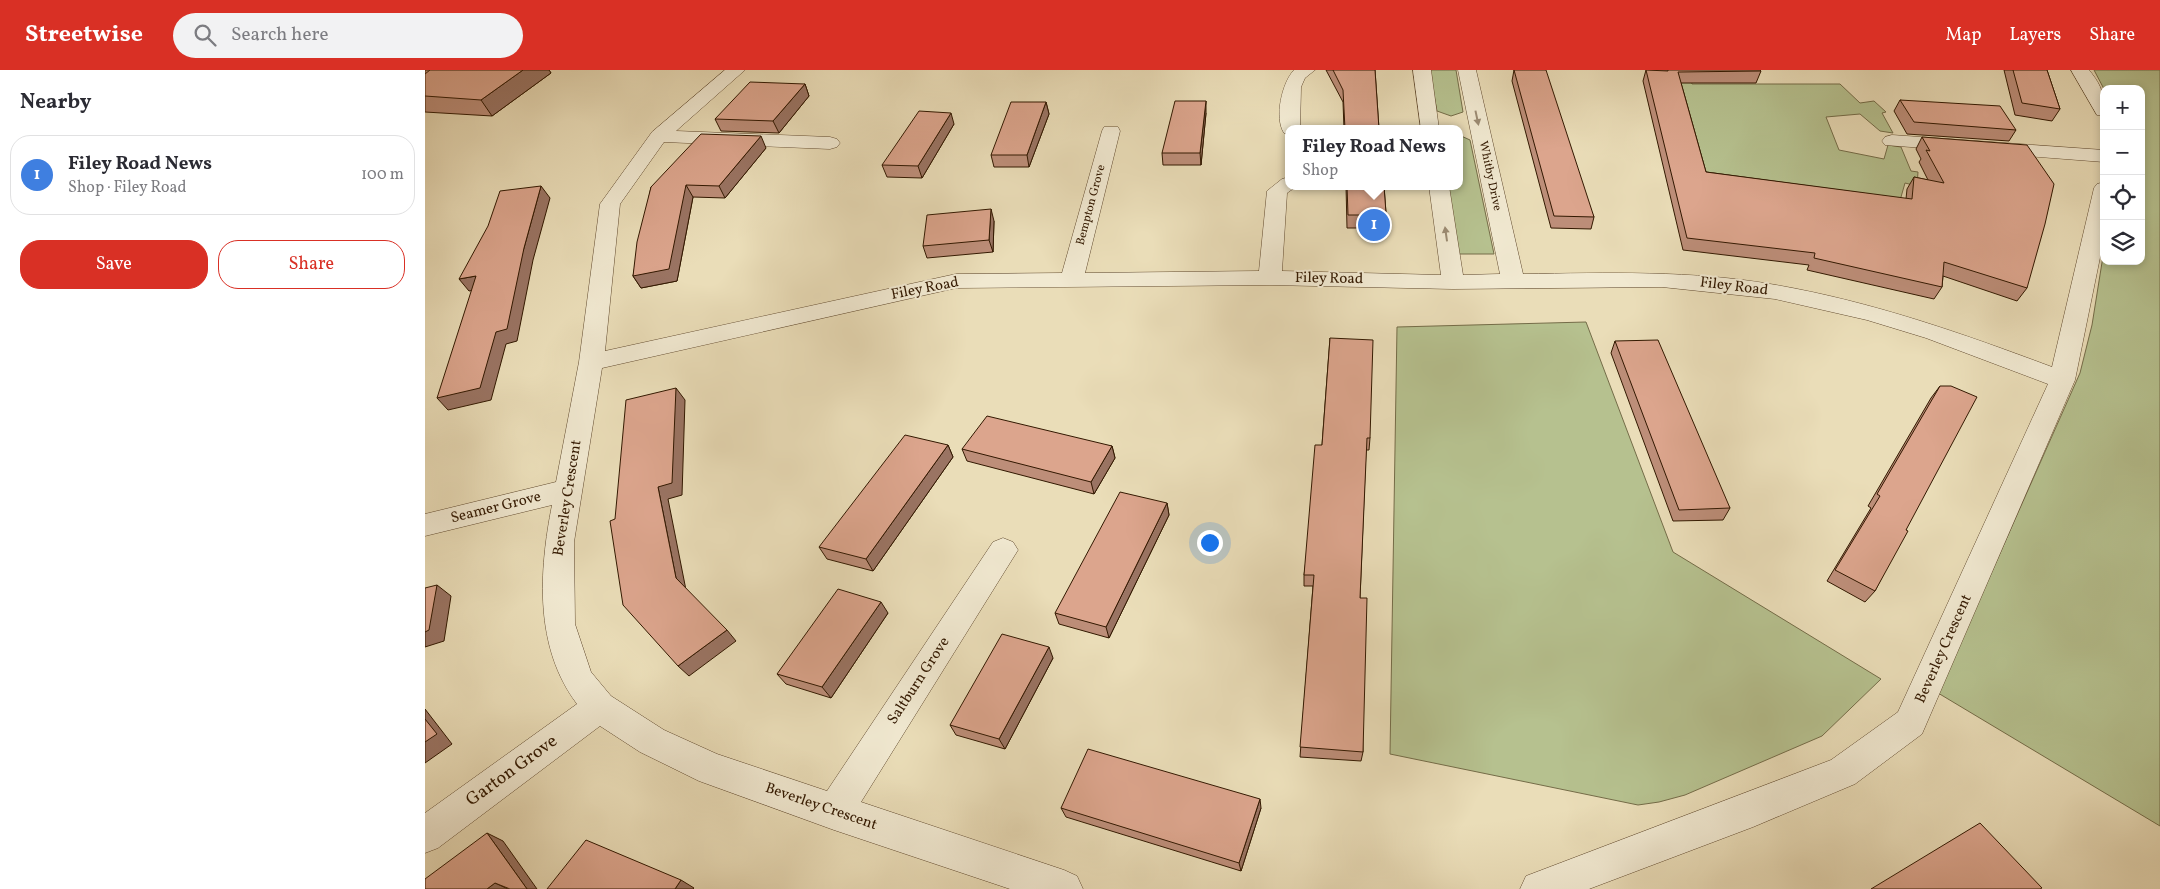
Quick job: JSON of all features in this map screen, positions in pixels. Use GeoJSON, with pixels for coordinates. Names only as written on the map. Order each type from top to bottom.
{"type":"FeatureCollection","features":[{"type":"Feature","properties":{"kind":"street","name":"Beverley Crescent"},"geometry":{"type":"LineString","coordinates":[[736,70],[659,136],[610,204],[591,362],[559,542],[559,624],[579,681],[599,707],[651,741],[711,769],[1064,889]]}},
{"type":"Feature","properties":{"kind":"street"},"geometry":{"type":"LineString","coordinates":[[1291,125],[1292,84],[1298,73],[1306,70]]}},
{"type":"Feature","properties":{"kind":"street"},"geometry":{"type":"LineString","coordinates":[[1422,70],[1430,125]]}},
{"type":"Feature","properties":{"kind":"street","name":"Whitby Drive"},"geometry":{"type":"LineString","coordinates":[[1467,70],[1513,281]]}},
{"type":"Feature","properties":{"kind":"street"},"geometry":{"type":"LineString","coordinates":[[2080,70],[2100,103]]}},
{"type":"Feature","properties":{"kind":"street","name":"Bempton Grove"},"geometry":{"type":"LineString","coordinates":[[1072,279],[1111,131]]}},
{"type":"Feature","properties":{"kind":"street"},"geometry":{"type":"LineString","coordinates":[[659,136],[830,143]]}},
{"type":"Feature","properties":{"kind":"street"},"geometry":{"type":"LineString","coordinates":[[1893,141],[2100,156]]}},
{"type":"Feature","properties":{"kind":"street"},"geometry":{"type":"LineString","coordinates":[[1270,278],[1277,191],[1285,186]]}},
{"type":"Feature","properties":{"kind":"street"},"geometry":{"type":"LineString","coordinates":[[1440,190],[1453,282]]}},
{"type":"Feature","properties":{"kind":"street","name":"Beverley Crescent"},"geometry":{"type":"LineString","coordinates":[[1539,889],[1753,809],[1843,772],[1910,723],[2062,380],[2100,206]]}},
{"type":"Feature","properties":{"kind":"street","name":"Filey Road"},"geometry":{"type":"LineString","coordinates":[[591,362],[956,281],[1270,278],[1453,282],[1679,281],[1743,287],[1810,298],[1934,332],[2062,380]]}},
{"type":"Feature","properties":{"kind":"street"},"geometry":{"type":"LineString","coordinates":[[1404,281],[1438,298],[1573,300],[1585,281]]}},
{"type":"Feature","properties":{"kind":"street","name":"Seamer Grove"},"geometry":{"type":"LineString","coordinates":[[425,525],[567,490]]}},
{"type":"Feature","properties":{"kind":"street","name":"Saltburn Grove"},"geometry":{"type":"LineString","coordinates":[[834,812],[1003,550]]}},
{"type":"Feature","properties":{"kind":"street","name":"Garton Grove"},"geometry":{"type":"LineString","coordinates":[[425,835],[599,707]]}},
{"type":"Feature","properties":{"kind":"green space"},"geometry":{"type":"Polygon","coordinates":[[[1429,70],[1456,70],[1463,112],[1451,116],[1437,111],[1429,70]]]}},
{"type":"Feature","properties":{"kind":"green space"},"geometry":{"type":"Polygon","coordinates":[[[2094,70],[2160,70],[2160,826],[1938,693],[2080,373],[2092,325],[2102,265],[2145,265],[2145,85],[2102,85],[2094,70]]]}},
{"type":"Feature","properties":{"kind":"green space"},"geometry":{"type":"Polygon","coordinates":[[[1678,80],[1691,81],[1692,84],[1840,84],[1860,103],[1874,101],[1886,112],[1882,113],[1893,133],[1880,131],[1860,114],[1826,117],[1839,150],[1884,159],[1888,145],[1901,147],[1911,171],[1918,172],[1917,186],[1905,183],[1899,204],[1706,187],[1678,80]]]}},
{"type":"Feature","properties":{"kind":"green space"},"geometry":{"type":"Polygon","coordinates":[[[1463,137],[1470,140],[1494,254],[1458,254],[1448,190],[1463,190],[1463,137]]]}},
{"type":"Feature","properties":{"kind":"green space"},"geometry":{"type":"Polygon","coordinates":[[[1586,322],[1673,552],[1881,679],[1822,736],[1685,795],[1638,805],[1390,754],[1397,327],[1586,322]]]}},
{"type":"Feature","properties":{"kind":"building"},"geometry":{"type":"Polygon","coordinates":[[[430,70],[523,70],[481,100],[425,96],[425,74],[430,70]]]}},
{"type":"Feature","properties":{"kind":"building"},"geometry":{"type":"Polygon","coordinates":[[[1333,70],[1375,70],[1379,125],[1345,125],[1343,90],[1333,70]]]}},
{"type":"Feature","properties":{"kind":"building"},"geometry":{"type":"Polygon","coordinates":[[[1514,70],[1546,70],[1594,217],[1554,216],[1514,70]]]}},
{"type":"Feature","properties":{"kind":"building"},"geometry":{"type":"Polygon","coordinates":[[[1646,70],[1761,71],[1678,72],[1706,172],[1912,199],[1914,177],[1944,183],[1926,150],[1930,151],[1922,137],[2027,145],[2054,184],[2027,288],[1944,262],[1942,287],[1814,258],[1815,253],[1687,238],[1646,70]]]}},
{"type":"Feature","properties":{"kind":"building"},"geometry":{"type":"Polygon","coordinates":[[[2013,70],[2047,70],[2060,109],[2022,103],[2013,70]]]}},
{"type":"Feature","properties":{"kind":"building"},"geometry":{"type":"Polygon","coordinates":[[[750,82],[805,84],[773,121],[715,119],[750,82]]]}},
{"type":"Feature","properties":{"kind":"building"},"geometry":{"type":"Polygon","coordinates":[[[1900,100],[2000,106],[2016,130],[1914,122],[1900,100]]]}},
{"type":"Feature","properties":{"kind":"building"},"geometry":{"type":"Polygon","coordinates":[[[1175,101],[1206,101],[1200,153],[1162,153],[1175,101]]]}},
{"type":"Feature","properties":{"kind":"building"},"geometry":{"type":"Polygon","coordinates":[[[1011,102],[1046,102],[1027,155],[991,155],[1011,102]]]}},
{"type":"Feature","properties":{"kind":"building"},"geometry":{"type":"Polygon","coordinates":[[[919,111],[951,113],[918,166],[882,165],[919,111]]]}},
{"type":"Feature","properties":{"kind":"building"},"geometry":{"type":"Polygon","coordinates":[[[701,134],[761,136],[719,186],[686,185],[669,269],[633,276],[637,242],[651,187],[701,134]]]}},
{"type":"Feature","properties":{"kind":"building"},"geometry":{"type":"Polygon","coordinates":[[[541,186],[524,248],[507,329],[496,332],[480,388],[437,398],[476,276],[459,279],[488,226],[500,191],[541,186]]]}},
{"type":"Feature","properties":{"kind":"building"},"geometry":{"type":"Polygon","coordinates":[[[1347,190],[1384,190],[1386,213],[1384,215],[1348,215],[1347,190]]]}},
{"type":"Feature","properties":{"kind":"building"},"geometry":{"type":"Polygon","coordinates":[[[991,209],[989,240],[923,246],[927,215],[991,209]]]}},
{"type":"Feature","properties":{"kind":"building"},"geometry":{"type":"Polygon","coordinates":[[[1330,338],[1373,340],[1370,438],[1367,438],[1360,598],[1367,598],[1363,752],[1300,747],[1314,575],[1304,575],[1315,445],[1322,445],[1330,338]]]}},
{"type":"Feature","properties":{"kind":"building"},"geometry":{"type":"Polygon","coordinates":[[[1658,340],[1730,508],[1679,510],[1615,341],[1658,340]]]}},
{"type":"Feature","properties":{"kind":"building"},"geometry":{"type":"Polygon","coordinates":[[[1940,386],[1951,386],[1977,397],[1875,591],[1835,570],[1880,496],[1877,494],[1940,386]]]}},
{"type":"Feature","properties":{"kind":"building"},"geometry":{"type":"Polygon","coordinates":[[[676,388],[672,483],[658,487],[676,578],[727,630],[678,666],[623,605],[610,521],[615,519],[626,400],[676,388]]]}},
{"type":"Feature","properties":{"kind":"building"},"geometry":{"type":"Polygon","coordinates":[[[987,416],[1112,446],[1091,482],[962,449],[987,416]]]}},
{"type":"Feature","properties":{"kind":"building"},"geometry":{"type":"Polygon","coordinates":[[[905,435],[948,445],[866,559],[819,547],[905,435]]]}},
{"type":"Feature","properties":{"kind":"building"},"geometry":{"type":"Polygon","coordinates":[[[1120,492],[1167,503],[1106,627],[1055,613],[1120,492]]]}},
{"type":"Feature","properties":{"kind":"building"},"geometry":{"type":"Polygon","coordinates":[[[437,585],[429,630],[425,632],[425,588],[437,585]]]}},
{"type":"Feature","properties":{"kind":"building"},"geometry":{"type":"Polygon","coordinates":[[[838,589],[881,602],[822,687],[777,674],[838,589]]]}},
{"type":"Feature","properties":{"kind":"building"},"geometry":{"type":"Polygon","coordinates":[[[1002,634],[1049,647],[999,739],[950,725],[1002,634]]]}},
{"type":"Feature","properties":{"kind":"building"},"geometry":{"type":"Polygon","coordinates":[[[425,719],[437,734],[425,742],[425,719]]]}},
{"type":"Feature","properties":{"kind":"building"},"geometry":{"type":"Polygon","coordinates":[[[1088,749],[1260,799],[1239,863],[1061,808],[1088,749]]]}},
{"type":"Feature","properties":{"kind":"building"},"geometry":{"type":"Polygon","coordinates":[[[1980,823],[2042,888],[1871,889],[1980,823]]]}},
{"type":"Feature","properties":{"kind":"building"},"geometry":{"type":"Polygon","coordinates":[[[487,833],[527,889],[510,889],[495,883],[487,889],[425,889],[425,879],[487,833]]]}},
{"type":"Feature","properties":{"kind":"building"},"geometry":{"type":"Polygon","coordinates":[[[586,840],[681,880],[675,889],[547,889],[586,840]]]}},
{"type":"Feature","properties":{"kind":"place","name":"Filey Road News"},"geometry":{"type":"Point","coordinates":[1374,225]}}]}
